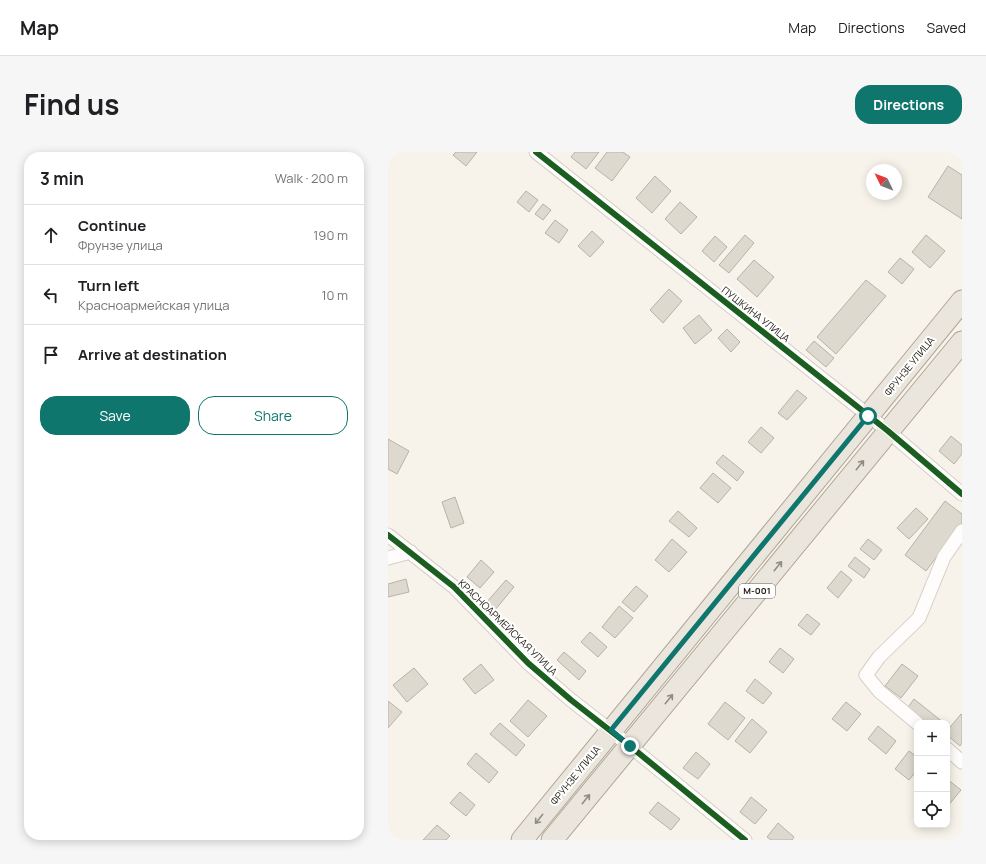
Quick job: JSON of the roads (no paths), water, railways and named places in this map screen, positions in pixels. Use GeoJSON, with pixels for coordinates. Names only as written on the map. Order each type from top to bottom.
{"type":"FeatureCollection","features":[{"type":"Feature","properties":{"kind":"main road","name":"ФРУНЗЕ УЛИЦА"},"geometry":{"type":"LineString","coordinates":[[522,840],[962,301]]}},
{"type":"Feature","properties":{"kind":"main road","name":"M-001"},"geometry":{"type":"LineString","coordinates":[[552,840],[962,342]]}},
{"type":"Feature","properties":{"kind":"street","name":"ПУШКИНА УЛИЦА"},"geometry":{"type":"LineString","coordinates":[[536,152],[888,431],[962,494]]}},
{"type":"Feature","properties":{"kind":"street"},"geometry":{"type":"LineString","coordinates":[[914,721],[879,691],[866,675],[879,658],[919,618],[944,557],[962,531]]}},
{"type":"Feature","properties":{"kind":"street","name":"КРАСНОАРМЕЙСКАЯ УЛИЦА"},"geometry":{"type":"LineString","coordinates":[[388,534],[454,587],[528,663],[571,700],[611,730],[744,840]]}},
{"type":"Feature","properties":{"kind":"street"},"geometry":{"type":"LineString","coordinates":[[388,558],[411,552]]}},
{"type":"Feature","properties":{"kind":"street"},"geometry":{"type":"LineString","coordinates":[[950,752],[962,762]]}}]}
